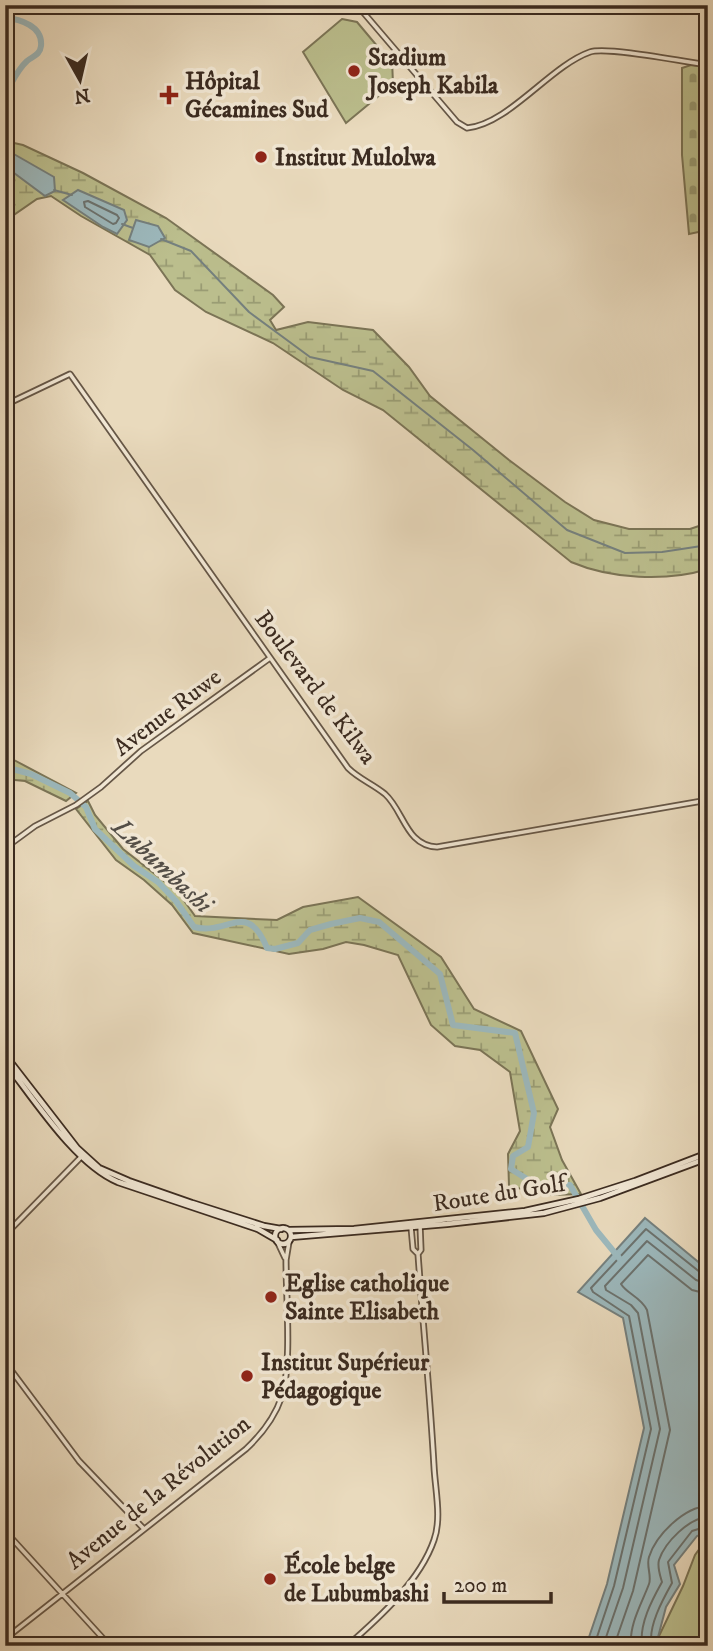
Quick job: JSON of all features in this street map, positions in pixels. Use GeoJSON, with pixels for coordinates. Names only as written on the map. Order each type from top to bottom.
{"type":"FeatureCollection","features":[{"type":"Feature","properties":{"kind":"main road"},"geometry":{"type":"LineString","coordinates":[[5,1055],[20,1078]]}},
{"type":"Feature","properties":{"kind":"main road"},"geometry":{"type":"LineString","coordinates":[[5,1062],[82,1156],[112,1175],[260,1230],[282,1244],[290,1240],[411,1226]]}},
{"type":"Feature","properties":{"kind":"main road","name":"Route du Golf"},"geometry":{"type":"LineString","coordinates":[[289,1230],[411,1226],[519,1212],[583,1200],[708,1156]]}},
{"type":"Feature","properties":{"kind":"main road"},"geometry":{"type":"LineString","coordinates":[[209,1210],[289,1230],[290,1240]]}},
{"type":"Feature","properties":{"kind":"main road"},"geometry":{"type":"LineString","coordinates":[[277,1241],[276,1233],[281,1229]]}},
{"type":"Feature","properties":{"kind":"street"},"geometry":{"type":"LineString","coordinates":[[357,5],[457,122],[467,128],[499,115],[589,52],[603,51],[708,65]]}},
{"type":"Feature","properties":{"kind":"street","name":"Boulevard de Kilwa"},"geometry":{"type":"LineString","coordinates":[[5,405],[70,374],[348,768],[383,793],[415,839],[429,847],[708,800]]}},
{"type":"Feature","properties":{"kind":"street","name":"Avenue Ruwe"},"geometry":{"type":"LineString","coordinates":[[5,848],[35,826],[86,798],[141,751],[271,658]]}},
{"type":"Feature","properties":{"kind":"street"},"geometry":{"type":"LineString","coordinates":[[5,1235],[82,1156]]}},
{"type":"Feature","properties":{"kind":"street"},"geometry":{"type":"LineString","coordinates":[[347,1646],[382,1615],[410,1580],[431,1548],[437,1522],[418,1254],[421,1250],[420,1225]]}},
{"type":"Feature","properties":{"kind":"street"},"geometry":{"type":"LineString","coordinates":[[411,1226],[413,1250],[418,1254]]}},
{"type":"Feature","properties":{"kind":"street","name":"Avenue de la Révolution"},"geometry":{"type":"LineString","coordinates":[[5,1639],[246,1449],[264,1430],[283,1392],[286,1370],[286,1260],[290,1240]]}},
{"type":"Feature","properties":{"kind":"street"},"geometry":{"type":"LineString","coordinates":[[277,1241],[286,1260]]}},
{"type":"Feature","properties":{"kind":"street"},"geometry":{"type":"LineString","coordinates":[[5,1363],[79,1461],[144,1530]]}},
{"type":"Feature","properties":{"kind":"street"},"geometry":{"type":"LineString","coordinates":[[5,1370],[14,1373]]}},
{"type":"Feature","properties":{"kind":"street"},"geometry":{"type":"LineString","coordinates":[[5,1531],[110,1646]]}},
{"type":"Feature","properties":{"kind":"green space","name":"Stadium Joseph Kabila"},"geometry":{"type":"Polygon","coordinates":[[[342,19],[357,22],[388,59],[392,59],[393,84],[346,123],[303,52],[342,19]]]}},
{"type":"Feature","properties":{"kind":"green space"},"geometry":{"type":"Polygon","coordinates":[[[691,65],[708,67],[708,230],[689,234],[682,155],[682,68],[691,65]]]}},
{"type":"Feature","properties":{"kind":"green space"},"geometry":{"type":"Polygon","coordinates":[[[5,141],[23,145],[83,173],[166,218],[273,295],[284,307],[270,320],[276,330],[308,322],[373,330],[409,367],[430,396],[509,460],[594,520],[629,529],[690,529],[708,523],[708,569],[674,576],[639,577],[603,572],[571,562],[383,410],[343,390],[273,343],[206,312],[175,290],[150,255],[51,196],[37,199],[5,221],[5,141]]]}},
{"type":"Feature","properties":{"kind":"green space"},"geometry":{"type":"Polygon","coordinates":[[[5,755],[76,793],[66,801],[25,781],[5,779],[5,755]]]}},
{"type":"Feature","properties":{"kind":"green space"},"geometry":{"type":"Polygon","coordinates":[[[88,801],[95,815],[123,849],[178,892],[195,916],[277,920],[303,907],[358,897],[441,957],[474,1009],[521,1031],[558,1109],[550,1127],[562,1160],[581,1194],[548,1195],[509,1186],[508,1154],[520,1131],[510,1072],[480,1050],[455,1046],[431,1025],[398,955],[346,942],[323,949],[289,954],[193,933],[172,905],[116,860],[76,809],[88,801]]]}},
{"type":"Feature","properties":{"kind":"green space"},"geometry":{"type":"Polygon","coordinates":[[[708,1537],[708,1646],[663,1646],[659,1636],[695,1555],[708,1537]]]}},
{"type":"Feature","properties":{"kind":"water"},"geometry":{"type":"Polygon","coordinates":[[[5,149],[54,177],[55,191],[45,196],[6,167],[5,149]]]}},
{"type":"Feature","properties":{"kind":"water"},"geometry":{"type":"Polygon","coordinates":[[[78,190],[124,210],[127,220],[117,234],[63,200],[78,190]]]}},
{"type":"Feature","properties":{"kind":"water"},"geometry":{"type":"Polygon","coordinates":[[[136,220],[158,226],[165,238],[149,247],[129,240],[136,220]]]}},
{"type":"Feature","properties":{"kind":"water"},"geometry":{"type":"Polygon","coordinates":[[[645,1218],[708,1270],[708,1532],[697,1536],[674,1565],[680,1584],[666,1607],[657,1641],[660,1646],[586,1646],[607,1584],[644,1428],[623,1318],[578,1292],[645,1218]]]}},
{"type":"Feature","properties":{"kind":"waterway","name":"Lubumbashi"},"geometry":{"type":"LineString","coordinates":[[5,18],[24,22],[34,29],[41,39],[38,53],[20,68],[5,94]]}},
{"type":"Feature","properties":{"kind":"waterway"},"geometry":{"type":"LineString","coordinates":[[54,190],[72,195]]}},
{"type":"Feature","properties":{"kind":"waterway"},"geometry":{"type":"LineString","coordinates":[[122,224],[133,228]]}},
{"type":"Feature","properties":{"kind":"waterway"},"geometry":{"type":"LineString","coordinates":[[161,239],[191,251],[249,312],[310,357],[373,371],[473,450],[567,530],[625,553],[662,552],[708,545]]}},
{"type":"Feature","properties":{"kind":"waterway","name":"Lubumbashi"},"geometry":{"type":"LineString","coordinates":[[5,767],[31,774],[70,793],[86,807],[95,829],[134,866],[158,882],[176,901],[194,927],[217,927],[244,922],[260,933],[267,948],[275,949],[298,943],[310,930],[331,924],[360,918],[379,922],[440,974],[453,1025],[515,1033],[534,1113],[528,1147],[513,1156],[511,1169],[535,1184],[570,1185],[596,1230],[619,1258]]}},
{"type":"Feature","properties":{"kind":"place","name":"Stadium Joseph Kabila"},"geometry":{"type":"Point","coordinates":[354,71]}},
{"type":"Feature","properties":{"kind":"place","name":"Hôpital Gécamines Sud"},"geometry":{"type":"Point","coordinates":[169,95]}},
{"type":"Feature","properties":{"kind":"place","name":"Institut Mulolwa"},"geometry":{"type":"Point","coordinates":[261,157]}},
{"type":"Feature","properties":{"kind":"place","name":"Eglise catholique Sainte Elisabeth"},"geometry":{"type":"Point","coordinates":[271,1297]}},
{"type":"Feature","properties":{"kind":"place","name":"Institut Supérieur Pédagogique"},"geometry":{"type":"Point","coordinates":[247,1376]}},
{"type":"Feature","properties":{"kind":"place","name":"École belge de Lubumbashi"},"geometry":{"type":"Point","coordinates":[270,1579]}}]}
